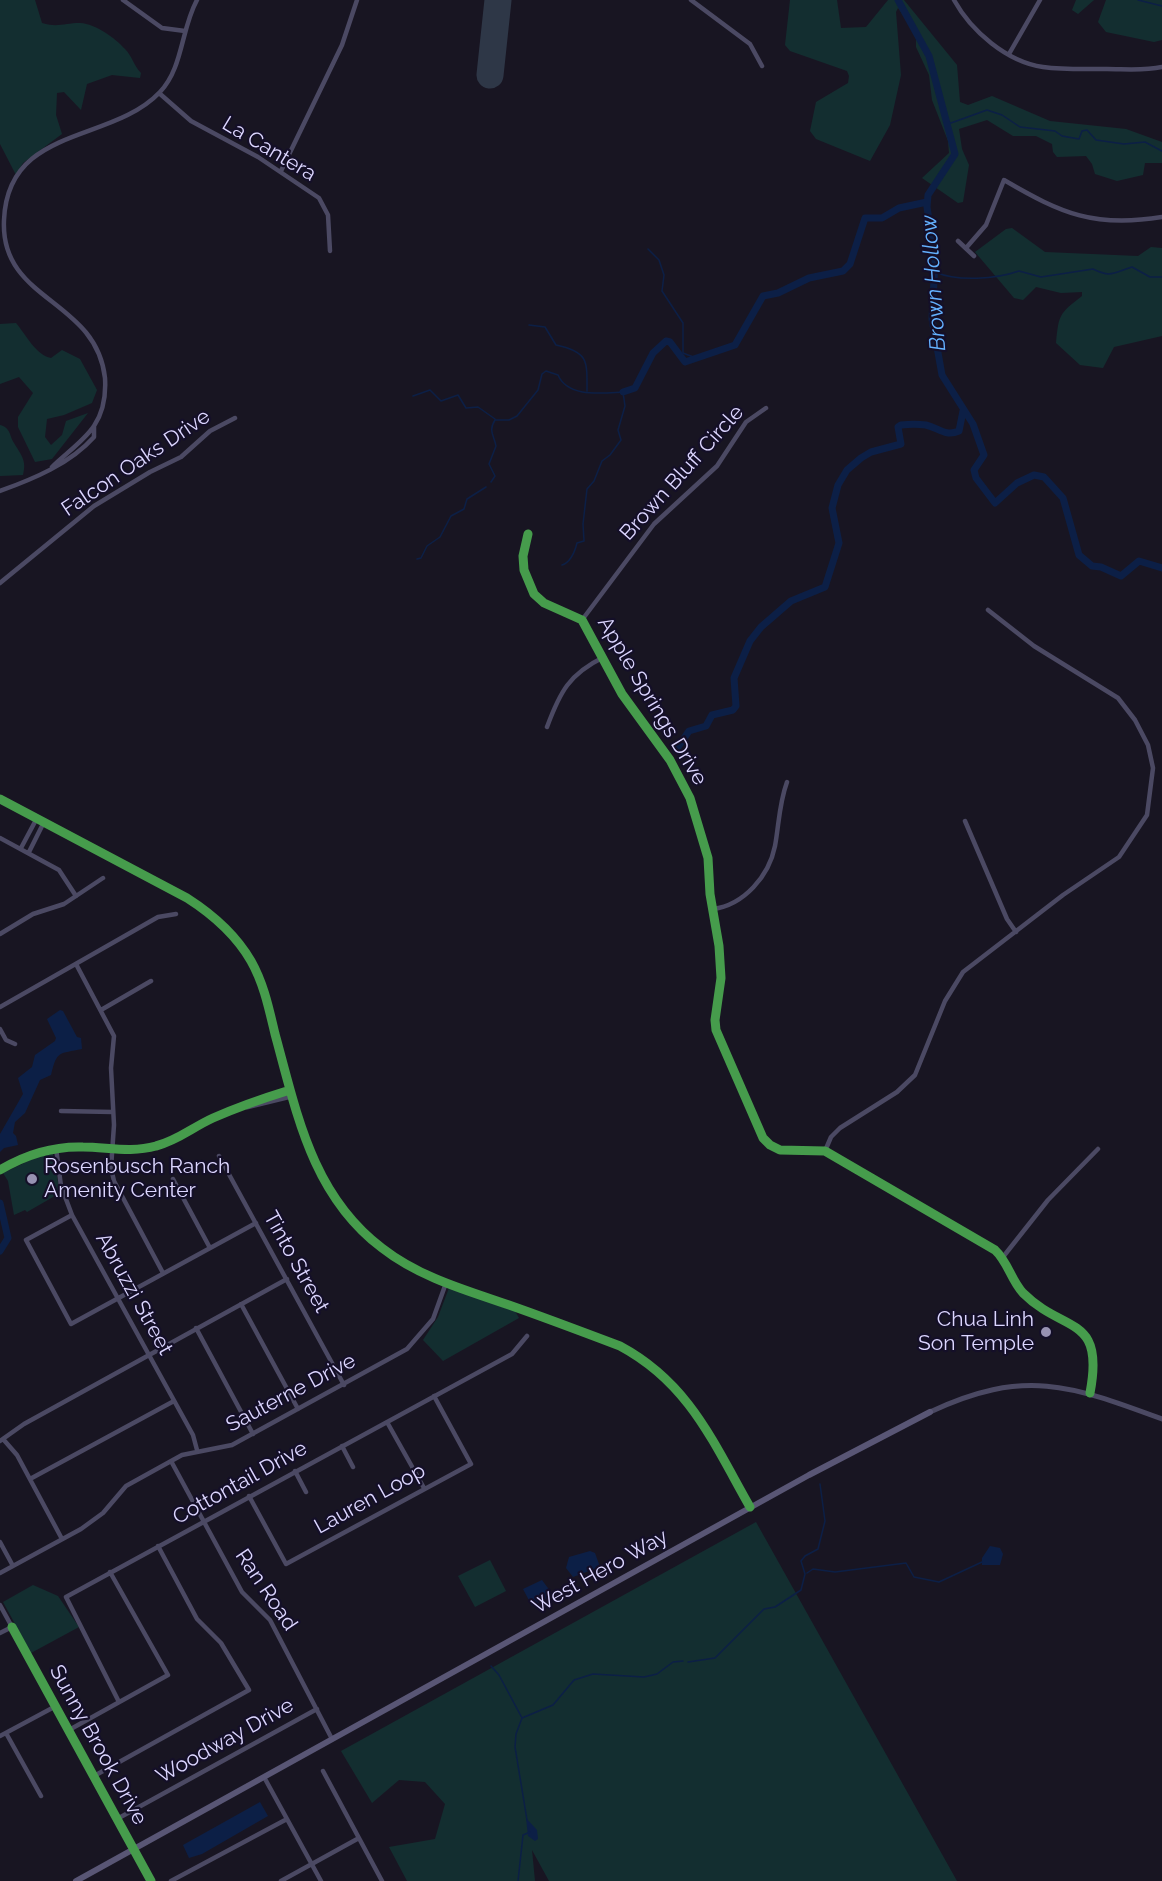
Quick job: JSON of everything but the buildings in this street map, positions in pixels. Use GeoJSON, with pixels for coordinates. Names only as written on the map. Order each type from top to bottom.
{"type":"FeatureCollection","features":[{"type":"Feature","properties":{"kind":"main road","name":"West Hero Way"},"geometry":{"type":"LineString","coordinates":[[76,1881],[750,1507],[930,1412]]}},
{"type":"Feature","properties":{"kind":"street"},"geometry":{"type":"LineString","coordinates":[[123,0],[162,28],[185,31]]}},
{"type":"Feature","properties":{"kind":"street"},"geometry":{"type":"LineString","coordinates":[[0,491],[35,479],[52,467],[94,427],[106,391],[98,349],[83,327],[27,282],[16,267],[4,231],[6,202],[14,182],[42,150],[60,140],[124,117],[159,93],[173,72],[197,0]]}},
{"type":"Feature","properties":{"kind":"street"},"geometry":{"type":"LineString","coordinates":[[281,171],[342,45],[357,0]]}},
{"type":"Feature","properties":{"kind":"street"},"geometry":{"type":"LineString","coordinates":[[691,0],[750,44],[762,66]]}},
{"type":"Feature","properties":{"kind":"street"},"geometry":{"type":"LineString","coordinates":[[954,0],[970,24],[985,38],[1009,54],[1041,67],[1061,69],[1162,68]]}},
{"type":"Feature","properties":{"kind":"street"},"geometry":{"type":"LineString","coordinates":[[1009,54],[1040,0]]}},
{"type":"Feature","properties":{"kind":"street","name":"La Cantera"},"geometry":{"type":"LineString","coordinates":[[159,93],[190,121],[281,171],[319,198],[326,206],[330,230],[330,251]]}},
{"type":"Feature","properties":{"kind":"street"},"geometry":{"type":"LineString","coordinates":[[966,248],[986,225],[1004,180],[1032,196],[1082,217],[1124,222],[1162,217]]}},
{"type":"Feature","properties":{"kind":"street"},"geometry":{"type":"LineString","coordinates":[[958,241],[974,256]]}},
{"type":"Feature","properties":{"kind":"street","name":"Brown Bluff Circle"},"geometry":{"type":"LineString","coordinates":[[582,620],[654,524],[717,466],[746,422],[766,408]]}},
{"type":"Feature","properties":{"kind":"street","name":"Falcon Oaks Drive"},"geometry":{"type":"LineString","coordinates":[[0,583],[94,506],[150,472],[181,457],[210,431],[235,418]]}},
{"type":"Feature","properties":{"kind":"street","name":"Apple Springs Drive"},"geometry":{"type":"LineString","coordinates":[[528,534],[524,565],[527,582],[534,594],[544,603],[582,620],[622,694],[670,760],[685,785],[708,858],[720,964],[715,1020],[723,1050],[763,1137],[770,1146],[780,1150],[825,1151],[978,1238],[1003,1257],[1022,1292],[1043,1308],[1077,1326],[1090,1342],[1095,1367],[1090,1393]]}},
{"type":"Feature","properties":{"kind":"street"},"geometry":{"type":"LineString","coordinates":[[825,1151],[831,1137],[840,1128],[897,1092],[911,1079],[925,1054],[945,1001],[958,977],[976,960],[1122,853],[1147,814],[1153,768],[1148,745],[1136,720],[1118,698],[1034,646],[988,610]]}},
{"type":"Feature","properties":{"kind":"street"},"geometry":{"type":"LineString","coordinates":[[547,728],[560,695],[571,679],[588,664],[604,657]]}},
{"type":"Feature","properties":{"kind":"street"},"geometry":{"type":"LineString","coordinates":[[713,909],[740,900],[764,872],[775,846],[779,805],[787,782]]}},
{"type":"Feature","properties":{"kind":"street"},"geometry":{"type":"LineString","coordinates":[[0,799],[187,898],[223,926],[251,961],[262,986],[309,1154],[322,1182],[349,1218],[381,1248],[422,1274],[620,1346],[659,1371],[692,1406],[750,1507]]}},
{"type":"Feature","properties":{"kind":"street"},"geometry":{"type":"LineString","coordinates":[[21,848],[37,818]]}},
{"type":"Feature","properties":{"kind":"street"},"geometry":{"type":"LineString","coordinates":[[964,821],[1007,919],[1016,932]]}},
{"type":"Feature","properties":{"kind":"street"},"geometry":{"type":"LineString","coordinates":[[29,852],[45,822]]}},
{"type":"Feature","properties":{"kind":"street"},"geometry":{"type":"LineString","coordinates":[[0,838],[59,870],[76,896]]}},
{"type":"Feature","properties":{"kind":"street"},"geometry":{"type":"LineString","coordinates":[[0,934],[33,914],[57,908],[103,878]]}},
{"type":"Feature","properties":{"kind":"street"},"geometry":{"type":"LineString","coordinates":[[0,1006],[158,917],[176,914]]}},
{"type":"Feature","properties":{"kind":"street"},"geometry":{"type":"LineString","coordinates":[[76,964],[112,1030],[115,1042],[111,1068],[114,1112],[111,1168],[114,1181],[163,1273]]}},
{"type":"Feature","properties":{"kind":"street"},"geometry":{"type":"LineString","coordinates":[[101,1010],[151,981]]}},
{"type":"Feature","properties":{"kind":"street"},"geometry":{"type":"LineString","coordinates":[[0,1029],[6,1040],[15,1044]]}},
{"type":"Feature","properties":{"kind":"street"},"geometry":{"type":"LineString","coordinates":[[0,1170],[26,1156],[56,1148],[82,1146],[133,1150],[166,1143],[216,1117],[291,1093]]}},
{"type":"Feature","properties":{"kind":"street"},"geometry":{"type":"LineString","coordinates":[[62,1111],[114,1112]]}},
{"type":"Feature","properties":{"kind":"street","name":"Abruzzi Street"},"geometry":{"type":"LineString","coordinates":[[56,1148],[61,1186],[72,1215],[193,1435],[198,1450]]}},
{"type":"Feature","properties":{"kind":"street"},"geometry":{"type":"LineString","coordinates":[[1003,1257],[1042,1207],[1098,1149]]}},
{"type":"Feature","properties":{"kind":"street","name":"Tinto Street"},"geometry":{"type":"LineString","coordinates":[[219,1156],[344,1385]]}},
{"type":"Feature","properties":{"kind":"street"},"geometry":{"type":"LineString","coordinates":[[172,1179],[210,1248]]}},
{"type":"Feature","properties":{"kind":"street"},"geometry":{"type":"LineString","coordinates":[[72,1215],[26,1240],[71,1324],[256,1223]]}},
{"type":"Feature","properties":{"kind":"street"},"geometry":{"type":"LineString","coordinates":[[62,1539],[17,1455],[1,1440],[24,1424],[148,1354],[287,1279]]}},
{"type":"Feature","properties":{"kind":"street","name":"Sauterne Drive"},"geometry":{"type":"LineString","coordinates":[[0,1573],[62,1539],[103,1513],[126,1486],[171,1461],[198,1450],[232,1444],[407,1349],[433,1319],[447,1283]]}},
{"type":"Feature","properties":{"kind":"street"},"geometry":{"type":"LineString","coordinates":[[241,1304],[298,1409]]}},
{"type":"Feature","properties":{"kind":"street"},"geometry":{"type":"LineString","coordinates":[[196,1328],[253,1434]]}},
{"type":"Feature","properties":{"kind":"street","name":"Cottontail Drive"},"geometry":{"type":"LineString","coordinates":[[119,1702],[66,1597],[512,1354],[527,1336]]}},
{"type":"Feature","properties":{"kind":"street","name":"West Hero Way"},"geometry":{"type":"LineString","coordinates":[[930,1412],[976,1392],[1010,1386],[1058,1386],[1090,1393],[1162,1419]]}},
{"type":"Feature","properties":{"kind":"street","name":"Lauren Loop"},"geometry":{"type":"LineString","coordinates":[[249,1496],[286,1564],[471,1464],[434,1396]]}},
{"type":"Feature","properties":{"kind":"street"},"geometry":{"type":"LineString","coordinates":[[30,1479],[174,1401]]}},
{"type":"Feature","properties":{"kind":"street"},"geometry":{"type":"LineString","coordinates":[[387,1422],[424,1488]]}},
{"type":"Feature","properties":{"kind":"street"},"geometry":{"type":"LineString","coordinates":[[342,1446],[353,1467]]}},
{"type":"Feature","properties":{"kind":"street","name":"Ran Road"},"geometry":{"type":"LineString","coordinates":[[171,1461],[242,1592],[270,1620],[332,1739]]}},
{"type":"Feature","properties":{"kind":"street"},"geometry":{"type":"LineString","coordinates":[[295,1471],[306,1492]]}},
{"type":"Feature","properties":{"kind":"street"},"geometry":{"type":"LineString","coordinates":[[0,1542],[13,1566]]}},
{"type":"Feature","properties":{"kind":"street"},"geometry":{"type":"LineString","coordinates":[[94,1776],[249,1690],[221,1643],[197,1619],[158,1546]]}},
{"type":"Feature","properties":{"kind":"street"},"geometry":{"type":"LineString","coordinates":[[69,1730],[168,1675],[110,1572]]}},
{"type":"Feature","properties":{"kind":"street","name":"Sunny Brook Drive"},"geometry":{"type":"LineString","coordinates":[[0,1605],[151,1881]]}},
{"type":"Feature","properties":{"kind":"street"},"geometry":{"type":"LineString","coordinates":[[0,1633],[12,1627]]}},
{"type":"Feature","properties":{"kind":"street"},"geometry":{"type":"LineString","coordinates":[[0,1736],[56,1706]]}},
{"type":"Feature","properties":{"kind":"street","name":"Woodway Drive"},"geometry":{"type":"LineString","coordinates":[[117,1819],[316,1709]]}},
{"type":"Feature","properties":{"kind":"street"},"geometry":{"type":"LineString","coordinates":[[6,1733],[41,1796]]}},
{"type":"Feature","properties":{"kind":"street"},"geometry":{"type":"LineString","coordinates":[[323,1771],[382,1881]]}},
{"type":"Feature","properties":{"kind":"street"},"geometry":{"type":"LineString","coordinates":[[264,1777],[321,1881]]}},
{"type":"Feature","properties":{"kind":"street"},"geometry":{"type":"LineString","coordinates":[[171,1881],[287,1819]]}},
{"type":"Feature","properties":{"kind":"street"},"geometry":{"type":"LineString","coordinates":[[281,1881],[359,1838]]}},
{"type":"Feature","properties":{"kind":"green space"},"geometry":{"type":"Polygon","coordinates":[[[0,0],[35,0],[42,23],[57,25],[80,23],[99,29],[125,49],[141,73],[140,78],[112,75],[87,84],[81,110],[64,92],[57,93],[56,115],[62,134],[23,163],[16,175],[0,144],[0,0]]]}},
{"type":"Feature","properties":{"kind":"green space"},"geometry":{"type":"Polygon","coordinates":[[[790,0],[837,0],[841,28],[866,27],[888,0],[904,0],[957,65],[960,102],[968,105],[992,96],[1050,121],[1126,129],[1162,142],[1162,163],[1145,163],[1143,175],[1117,181],[1095,174],[1086,156],[1057,157],[1053,152],[1052,144],[1036,136],[1013,136],[987,120],[959,129],[962,149],[969,165],[963,202],[958,203],[922,178],[949,153],[948,141],[932,100],[929,75],[916,47],[916,34],[898,8],[896,12],[901,75],[890,125],[870,161],[816,139],[810,131],[816,102],[848,83],[849,76],[847,71],[790,51],[785,45],[790,0]]]}},
{"type":"Feature","properties":{"kind":"green space"},"geometry":{"type":"Polygon","coordinates":[[[1076,0],[1094,0],[1078,14],[1072,10],[1076,0]]]}},
{"type":"Feature","properties":{"kind":"green space"},"geometry":{"type":"Polygon","coordinates":[[[1106,0],[1162,0],[1162,40],[1154,42],[1106,32],[1098,22],[1106,0]]]}},
{"type":"Feature","properties":{"kind":"green space"},"geometry":{"type":"Polygon","coordinates":[[[1012,228],[1045,252],[1138,256],[1151,247],[1162,248],[1162,336],[1114,347],[1103,368],[1080,365],[1056,343],[1059,320],[1064,311],[1082,296],[1082,292],[1061,293],[1036,287],[1023,300],[1014,298],[975,252],[1006,229],[1012,228]]]}},
{"type":"Feature","properties":{"kind":"green space"},"geometry":{"type":"Polygon","coordinates":[[[16,323],[36,349],[46,356],[51,358],[62,350],[80,359],[97,390],[92,403],[64,415],[47,419],[45,437],[51,445],[62,435],[66,421],[88,413],[52,459],[35,462],[18,427],[18,417],[33,393],[19,377],[0,384],[0,324],[16,323]]]}},
{"type":"Feature","properties":{"kind":"green space"},"geometry":{"type":"Polygon","coordinates":[[[0,425],[8,430],[23,458],[23,475],[0,476],[0,425]]]}},
{"type":"Feature","properties":{"kind":"green space"},"geometry":{"type":"Polygon","coordinates":[[[53,1154],[60,1193],[27,1212],[25,1210],[14,1215],[8,1181],[3,1173],[37,1157],[53,1154]]]}},
{"type":"Feature","properties":{"kind":"green space"},"geometry":{"type":"Polygon","coordinates":[[[449,1288],[515,1311],[519,1318],[443,1361],[423,1340],[438,1317],[449,1288]]]}},
{"type":"Feature","properties":{"kind":"green space"},"geometry":{"type":"Polygon","coordinates":[[[756,1522],[957,1881],[549,1881],[532,1850],[535,1881],[407,1881],[389,1847],[435,1839],[445,1804],[425,1782],[399,1780],[372,1803],[341,1751],[756,1522]]]}},
{"type":"Feature","properties":{"kind":"green space"},"geometry":{"type":"Polygon","coordinates":[[[490,1560],[506,1591],[475,1607],[458,1576],[490,1560]]]}},
{"type":"Feature","properties":{"kind":"green space"},"geometry":{"type":"Polygon","coordinates":[[[33,1585],[58,1596],[79,1627],[31,1653],[3,1602],[33,1585]]]}},
{"type":"Feature","properties":{"kind":"water"},"geometry":{"type":"Polygon","coordinates":[[[60,1010],[63,1011],[77,1037],[81,1038],[82,1049],[57,1057],[51,1075],[40,1080],[25,1113],[15,1122],[13,1133],[18,1145],[4,1148],[0,1152],[0,1134],[23,1094],[18,1078],[32,1067],[35,1055],[55,1041],[56,1038],[47,1019],[60,1010]]]}},
{"type":"Feature","properties":{"kind":"water"},"geometry":{"type":"Polygon","coordinates":[[[990,1546],[1000,1548],[1003,1554],[1000,1565],[982,1565],[982,1558],[990,1546]]]}},
{"type":"Feature","properties":{"kind":"water"},"geometry":{"type":"Polygon","coordinates":[[[590,1551],[595,1553],[600,1567],[573,1577],[566,1568],[569,1557],[590,1551]]]}},
{"type":"Feature","properties":{"kind":"water"},"geometry":{"type":"Polygon","coordinates":[[[542,1580],[553,1595],[532,1606],[523,1589],[542,1580]]]}},
{"type":"Feature","properties":{"kind":"water"},"geometry":{"type":"Polygon","coordinates":[[[260,1802],[268,1816],[202,1854],[189,1858],[183,1845],[260,1802]]]}},
{"type":"Feature","properties":{"kind":"water"},"geometry":{"type":"Polygon","coordinates":[[[526,1818],[537,1830],[538,1839],[535,1841],[528,1836],[526,1818]]]}},
{"type":"Feature","properties":{"kind":"waterway","name":"Brown Hollow"},"geometry":{"type":"LineString","coordinates":[[898,0],[929,56],[955,154],[928,195],[927,207],[935,261],[932,319],[942,375],[973,424],[984,455],[974,470],[976,478],[995,503],[1017,483],[1034,475],[1044,477],[1063,498],[1079,555],[1092,566],[1101,567],[1121,576],[1139,561],[1162,568]]}},
{"type":"Feature","properties":{"kind":"waterway"},"geometry":{"type":"LineString","coordinates":[[1138,0],[1162,6]]}},
{"type":"Feature","properties":{"kind":"waterway"},"geometry":{"type":"LineString","coordinates":[[946,121],[951,123],[987,110],[1002,115],[1020,127],[1055,131],[1062,136],[1079,139],[1082,131],[1087,130],[1096,140],[1124,144],[1145,142],[1162,151]]}},
{"type":"Feature","properties":{"kind":"waterway"},"geometry":{"type":"LineString","coordinates":[[623,392],[635,388],[653,353],[666,341],[670,342],[685,362],[735,345],[763,296],[778,293],[809,278],[843,271],[850,264],[865,218],[882,218],[899,208],[927,202]]}},
{"type":"Feature","properties":{"kind":"waterway"},"geometry":{"type":"LineString","coordinates":[[648,249],[659,260],[664,275],[662,291],[683,323],[683,353],[696,358]]}},
{"type":"Feature","properties":{"kind":"waterway"},"geometry":{"type":"LineString","coordinates":[[935,272],[955,277],[977,278],[1019,271],[1041,277],[1093,269],[1112,274],[1132,267],[1150,277],[1162,277]]}},
{"type":"Feature","properties":{"kind":"waterway"},"geometry":{"type":"LineString","coordinates":[[529,325],[545,327],[556,345],[575,351],[584,359],[587,391]]}},
{"type":"Feature","properties":{"kind":"waterway"},"geometry":{"type":"LineString","coordinates":[[491,482],[495,476],[489,464],[496,446],[492,430],[493,424],[495,420],[509,420],[517,416],[538,390],[542,374],[546,371],[558,375],[569,388],[577,391],[623,392],[625,406],[618,430],[621,440],[610,455],[602,461],[594,481],[587,489],[583,524],[584,541],[577,543],[570,559],[562,565]]}},
{"type":"Feature","properties":{"kind":"waterway"},"geometry":{"type":"LineString","coordinates":[[413,396],[430,390],[441,401],[458,395],[466,408],[478,407],[495,419]]}},
{"type":"Feature","properties":{"kind":"waterway"},"geometry":{"type":"LineString","coordinates":[[676,750],[689,731],[706,726],[712,715],[733,710],[736,706],[734,678],[750,641],[761,627],[791,601],[825,587],[839,543],[832,508],[838,485],[847,470],[871,452],[901,444],[898,427],[901,425],[926,425],[950,433],[959,431],[963,411]]}},
{"type":"Feature","properties":{"kind":"waterway"},"geometry":{"type":"LineString","coordinates":[[417,559],[421,558],[427,546],[440,537],[451,516],[464,509],[467,499],[486,487]]}},
{"type":"Feature","properties":{"kind":"waterway"},"geometry":{"type":"LineString","coordinates":[[0,1203],[8,1238],[0,1251]]}},
{"type":"Feature","properties":{"kind":"waterway"},"geometry":{"type":"LineString","coordinates":[[688,1662],[715,1658],[764,1609],[775,1607],[801,1590],[805,1574],[801,1561],[818,1549],[825,1521],[820,1484]]}},
{"type":"Feature","properties":{"kind":"waterway"},"geometry":{"type":"LineString","coordinates":[[807,1573],[813,1569],[835,1572],[906,1563],[914,1577],[939,1582],[982,1562]]}},
{"type":"Feature","properties":{"kind":"waterway"},"geometry":{"type":"LineString","coordinates":[[527,1820],[515,1747],[516,1734],[522,1718],[553,1705],[574,1680],[593,1674],[644,1677],[657,1674],[673,1662],[683,1661]]}},
{"type":"Feature","properties":{"kind":"waterway"},"geometry":{"type":"LineString","coordinates":[[491,1666],[499,1675],[522,1718]]}},
{"type":"Feature","properties":{"kind":"waterway"},"geometry":{"type":"LineString","coordinates":[[518,1881],[523,1835],[530,1832]]}},
{"type":"Feature","properties":{"kind":"runway"},"geometry":{"type":"LineString","coordinates":[[490,75],[498,0]]}},
{"type":"Feature","properties":{"kind":"cycle path"},"geometry":{"type":"LineString","coordinates":[[528,534],[523,556],[524,570],[534,594],[544,603],[582,620],[622,694],[670,760],[690,798],[708,858],[710,894],[719,946],[721,978],[715,1020],[716,1030],[763,1138],[780,1150],[825,1151],[995,1250],[1023,1293],[1038,1306],[1078,1329],[1086,1337],[1092,1350],[1093,1368],[1090,1393]]}},
{"type":"Feature","properties":{"kind":"cycle path"},"geometry":{"type":"LineString","coordinates":[[0,799],[187,898],[214,918],[238,942],[256,970],[263,988],[291,1094],[311,1151],[323,1178],[358,1227],[396,1258],[427,1275],[620,1346],[644,1361],[682,1396],[697,1416],[750,1507]]}},
{"type":"Feature","properties":{"kind":"cycle path"},"geometry":{"type":"LineString","coordinates":[[0,1170],[29,1156],[61,1148],[128,1149],[156,1146],[171,1141],[222,1114],[290,1090]]}},
{"type":"Feature","properties":{"kind":"cycle path"},"geometry":{"type":"LineString","coordinates":[[12,1627],[151,1881]]}},
{"type":"Feature","properties":{"kind":"place","name":"Rosenbusch Ranch Amenity Center"},"geometry":{"type":"Point","coordinates":[32,1179]}},
{"type":"Feature","properties":{"kind":"place","name":"Chua Linh Son Temple"},"geometry":{"type":"Point","coordinates":[1046,1332]}}]}
